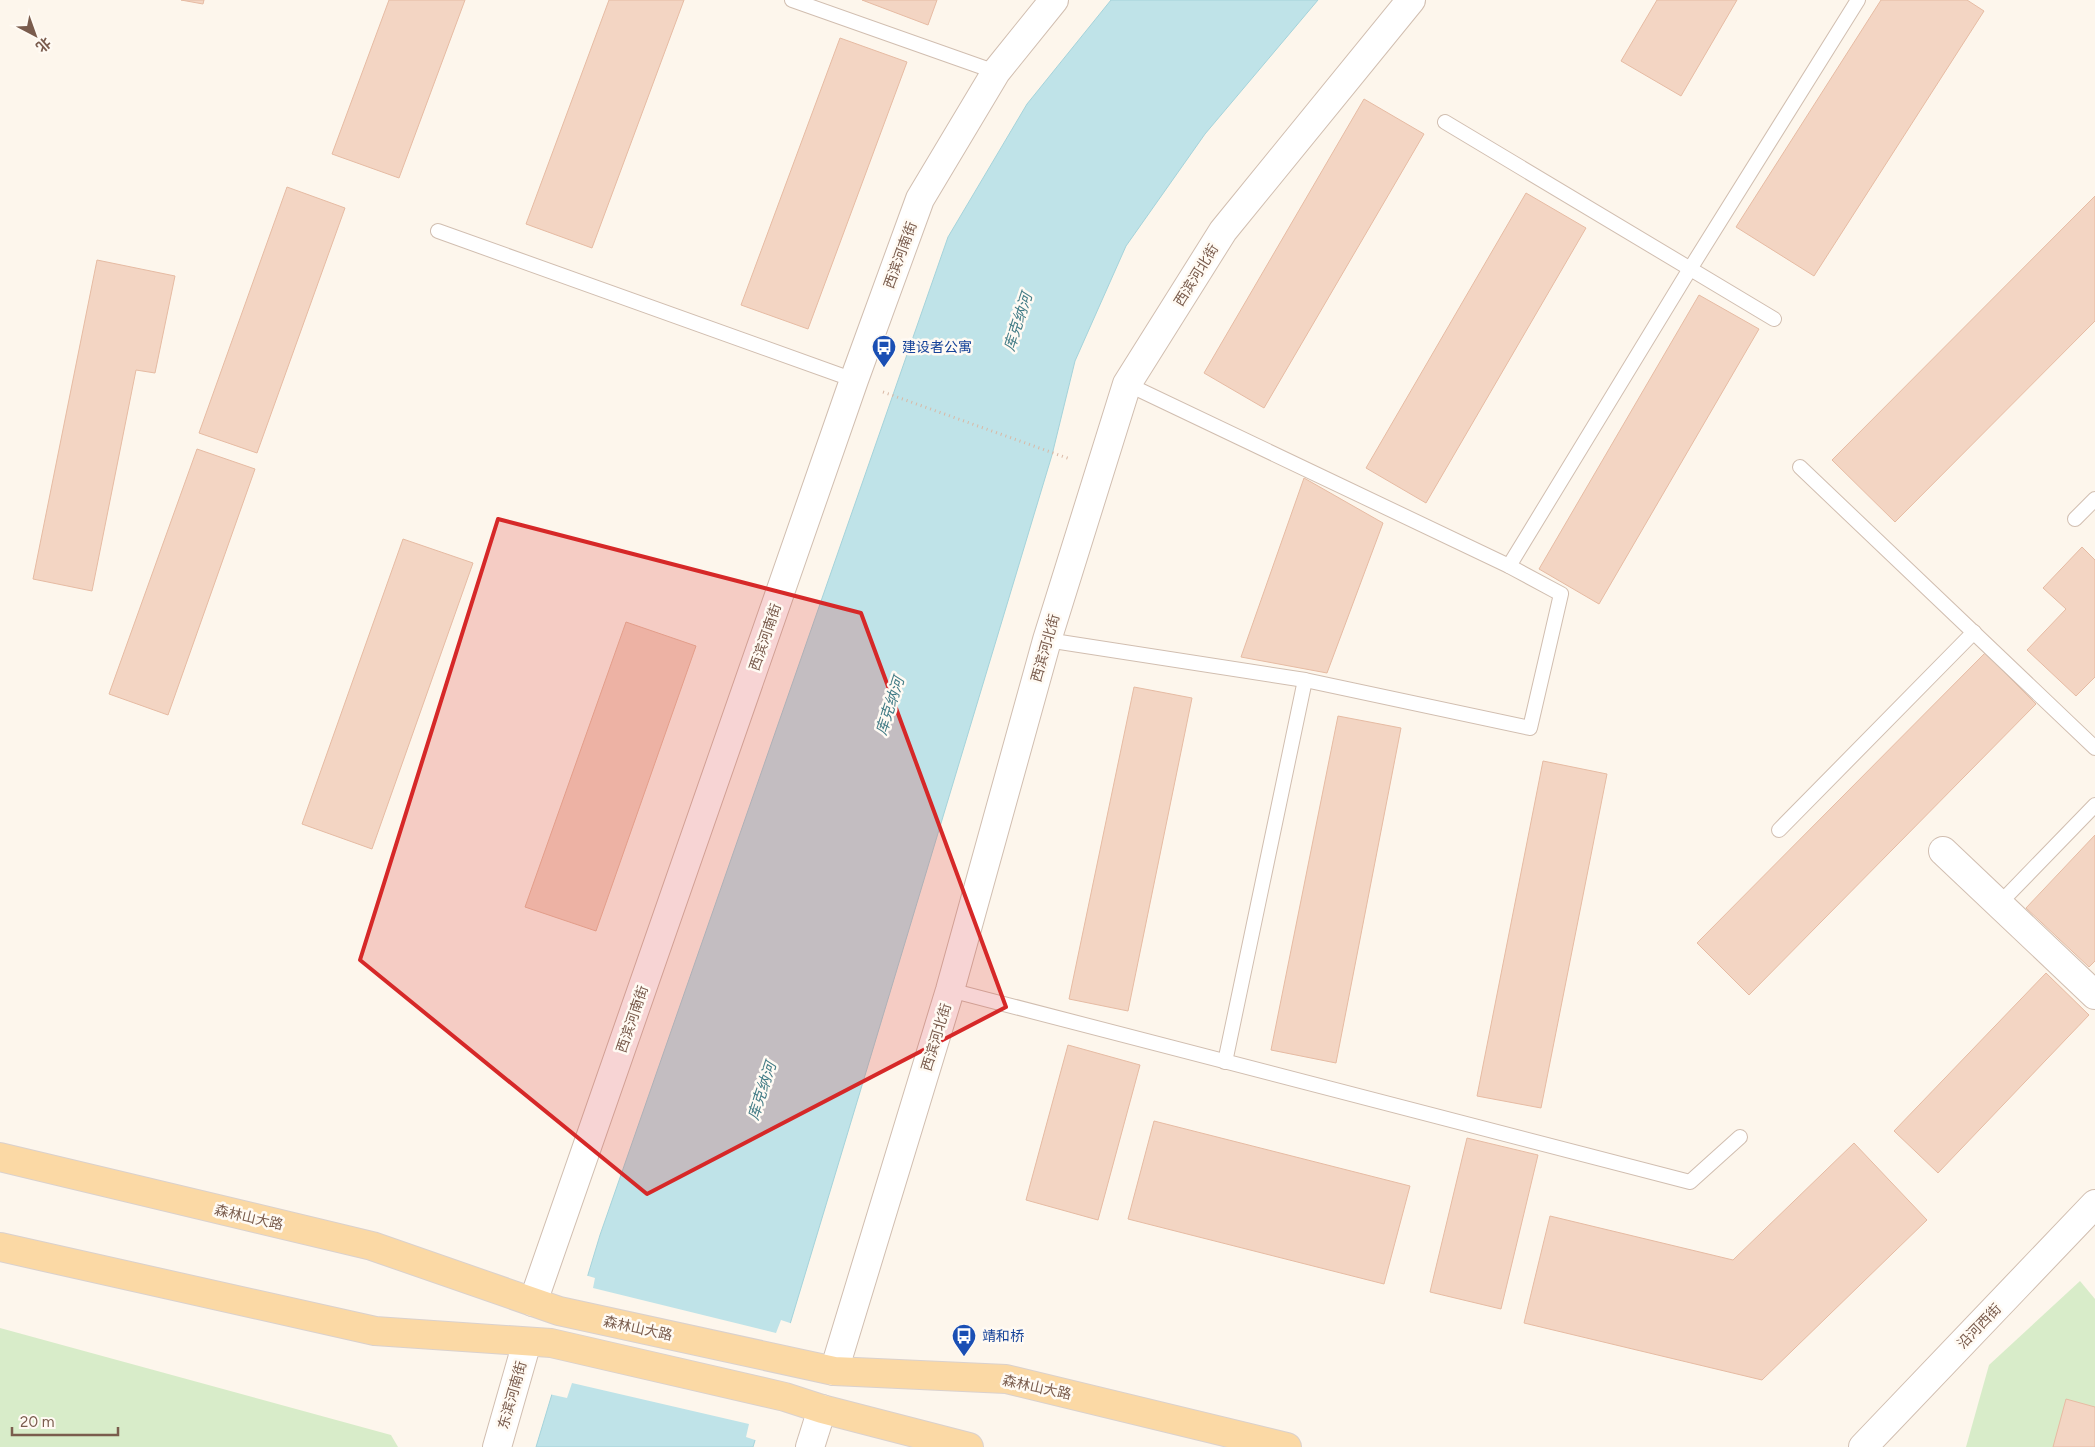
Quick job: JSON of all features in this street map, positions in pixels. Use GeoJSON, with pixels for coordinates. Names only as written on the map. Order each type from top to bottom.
{"type":"FeatureCollection","features":[{"type":"Feature","properties":{"kind":"main road","name":"森林山大路"},"geometry":{"type":"LineString","coordinates":[[0,1157],[372,1246],[559,1312],[834,1371],[1006,1379],[1287,1447]]}},
{"type":"Feature","properties":{"kind":"main road"},"geometry":{"type":"LineString","coordinates":[[0,1247],[375,1331],[539,1342],[785,1397],[822,1409],[968,1447]]}},
{"type":"Feature","properties":{"kind":"street","name":"西滨河南街"},"geometry":{"type":"LineString","coordinates":[[533,1302],[854,380],[920,199],[996,72],[1054,0]]}},
{"type":"Feature","properties":{"kind":"street","name":"西滨河北街"},"geometry":{"type":"LineString","coordinates":[[834,1371],[950,990],[1047,640],[1128,384],[1223,231],[1410,0]]}},
{"type":"Feature","properties":{"kind":"street"},"geometry":{"type":"LineString","coordinates":[[1943,851],[2095,995]]}},
{"type":"Feature","properties":{"kind":"street","name":"沿河西街"},"geometry":{"type":"LineString","coordinates":[[1862,1447],[2095,1204]]}},
{"type":"Feature","properties":{"kind":"street","name":"东滨河南街"},"geometry":{"type":"LineString","coordinates":[[497,1447],[539,1342]]}},
{"type":"Feature","properties":{"kind":"street"},"geometry":{"type":"LineString","coordinates":[[810,1447],[822,1409]]}},
{"type":"Feature","properties":{"kind":"lane"},"geometry":{"type":"LineString","coordinates":[[792,0],[996,72]]}},
{"type":"Feature","properties":{"kind":"lane"},"geometry":{"type":"LineString","coordinates":[[1509,566],[1690,269],[1858,0]]}},
{"type":"Feature","properties":{"kind":"lane"},"geometry":{"type":"LineString","coordinates":[[1445,122],[1774,319]]}},
{"type":"Feature","properties":{"kind":"lane"},"geometry":{"type":"LineString","coordinates":[[438,231],[854,380]]}},
{"type":"Feature","properties":{"kind":"lane"},"geometry":{"type":"LineString","coordinates":[[1047,640],[1305,680],[1530,728],[1561,594],[1509,566],[1128,384]]}},
{"type":"Feature","properties":{"kind":"lane"},"geometry":{"type":"LineString","coordinates":[[1800,467],[2095,748]]}},
{"type":"Feature","properties":{"kind":"lane"},"geometry":{"type":"LineString","coordinates":[[2075,519],[2095,499]]}},
{"type":"Feature","properties":{"kind":"lane"},"geometry":{"type":"LineString","coordinates":[[1779,830],[1974,632]]}},
{"type":"Feature","properties":{"kind":"lane"},"geometry":{"type":"LineString","coordinates":[[1225,1062],[1305,680]]}},
{"type":"Feature","properties":{"kind":"lane"},"geometry":{"type":"LineString","coordinates":[[1999,904],[2095,805]]}},
{"type":"Feature","properties":{"kind":"lane"},"geometry":{"type":"LineString","coordinates":[[950,990],[1690,1182],[1740,1137]]}},
{"type":"Feature","properties":{"kind":"path"},"geometry":{"type":"LineString","coordinates":[[884,392],[1056,455]]}},
{"type":"Feature","properties":{"kind":"highlighted area"},"geometry":{"type":"Polygon","coordinates":[[[498,519],[861,613],[1006,1007],[647,1194],[360,960],[498,519]]]}},
{"type":"Feature","properties":{"kind":"green space"},"geometry":{"type":"Polygon","coordinates":[[[2080,1281],[2095,1299],[2095,1447],[1966,1447],[1989,1365],[2080,1281]]]}},
{"type":"Feature","properties":{"kind":"green space"},"geometry":{"type":"Polygon","coordinates":[[[0,1328],[391,1435],[398,1447],[0,1447],[0,1328]]]}},
{"type":"Feature","properties":{"kind":"water","name":"库克纳河"},"geometry":{"type":"Polygon","coordinates":[[[1111,0],[1318,0],[1205,134],[1126,246],[1075,361],[1052,455],[753,1447],[536,1447],[600,1235],[948,237],[1027,104],[1111,0]]]}},
{"type":"Feature","properties":{"kind":"pier"},"geometry":{"type":"Polygon","coordinates":[[[585,1275],[595,1278],[593,1288],[776,1333],[781,1320],[793,1324],[758,1441],[746,1437],[749,1424],[572,1383],[567,1398],[549,1394],[585,1275]]]}},
{"type":"Feature","properties":{"kind":"building"},"geometry":{"type":"Polygon","coordinates":[[[181,0],[204,0],[203,4],[181,0]]]}},
{"type":"Feature","properties":{"kind":"building"},"geometry":{"type":"Polygon","coordinates":[[[389,0],[465,0],[399,178],[332,154],[389,0]]]}},
{"type":"Feature","properties":{"kind":"building"},"geometry":{"type":"Polygon","coordinates":[[[609,0],[684,0],[592,248],[526,224],[609,0]]]}},
{"type":"Feature","properties":{"kind":"building"},"geometry":{"type":"Polygon","coordinates":[[[862,0],[937,0],[928,25],[862,0]]]}},
{"type":"Feature","properties":{"kind":"building"},"geometry":{"type":"Polygon","coordinates":[[[1657,0],[1737,0],[1681,96],[1621,61],[1657,0]]]}},
{"type":"Feature","properties":{"kind":"building"},"geometry":{"type":"Polygon","coordinates":[[[1881,0],[1967,0],[1984,11],[1814,276],[1736,227],[1881,0]]]}},
{"type":"Feature","properties":{"kind":"building"},"geometry":{"type":"Polygon","coordinates":[[[840,38],[907,62],[808,329],[741,305],[840,38]]]}},
{"type":"Feature","properties":{"kind":"building"},"geometry":{"type":"Polygon","coordinates":[[[1364,99],[1424,134],[1264,408],[1204,373],[1364,99]]]}},
{"type":"Feature","properties":{"kind":"building"},"geometry":{"type":"Polygon","coordinates":[[[287,187],[345,208],[257,453],[199,433],[287,187]]]}},
{"type":"Feature","properties":{"kind":"building"},"geometry":{"type":"Polygon","coordinates":[[[1526,193],[1586,228],[1426,503],[1366,468],[1526,193]]]}},
{"type":"Feature","properties":{"kind":"building"},"geometry":{"type":"Polygon","coordinates":[[[2095,196],[2095,321],[1895,522],[1832,460],[2095,196]]]}},
{"type":"Feature","properties":{"kind":"building"},"geometry":{"type":"Polygon","coordinates":[[[97,260],[175,276],[155,373],[136,370],[92,591],[33,579],[97,260]]]}},
{"type":"Feature","properties":{"kind":"building"},"geometry":{"type":"Polygon","coordinates":[[[1699,295],[1759,329],[1599,604],[1539,569],[1699,295]]]}},
{"type":"Feature","properties":{"kind":"building"},"geometry":{"type":"Polygon","coordinates":[[[197,449],[255,469],[168,715],[109,694],[197,449]]]}},
{"type":"Feature","properties":{"kind":"building"},"geometry":{"type":"Polygon","coordinates":[[[1304,478],[1383,523],[1327,673],[1241,657],[1304,478]]]}},
{"type":"Feature","properties":{"kind":"building"},"geometry":{"type":"Polygon","coordinates":[[[403,539],[473,563],[372,849],[302,824],[403,539]]]}},
{"type":"Feature","properties":{"kind":"building"},"geometry":{"type":"Polygon","coordinates":[[[2082,547],[2095,560],[2095,677],[2076,696],[2027,650],[2066,609],[2043,588],[2082,547]]]}},
{"type":"Feature","properties":{"kind":"building"},"geometry":{"type":"Polygon","coordinates":[[[626,622],[696,646],[596,931],[525,907],[626,622]]]}},
{"type":"Feature","properties":{"kind":"building"},"geometry":{"type":"Polygon","coordinates":[[[1985,653],[2036,704],[1749,995],[1697,943],[1985,653]]]}},
{"type":"Feature","properties":{"kind":"building"},"geometry":{"type":"Polygon","coordinates":[[[1134,687],[1192,698],[1128,1011],[1069,999],[1134,687]]]}},
{"type":"Feature","properties":{"kind":"building"},"geometry":{"type":"Polygon","coordinates":[[[1338,716],[1401,728],[1336,1063],[1271,1050],[1338,716]]]}},
{"type":"Feature","properties":{"kind":"building"},"geometry":{"type":"Polygon","coordinates":[[[1543,761],[1607,774],[1541,1108],[1477,1096],[1543,761]]]}},
{"type":"Feature","properties":{"kind":"building"},"geometry":{"type":"Polygon","coordinates":[[[2095,835],[2095,961],[2089,967],[2026,908],[2095,835]]]}},
{"type":"Feature","properties":{"kind":"building"},"geometry":{"type":"Polygon","coordinates":[[[2046,973],[2089,1015],[1938,1173],[1894,1131],[2046,973]]]}},
{"type":"Feature","properties":{"kind":"building"},"geometry":{"type":"Polygon","coordinates":[[[1068,1045],[1140,1065],[1098,1220],[1026,1200],[1068,1045]]]}},
{"type":"Feature","properties":{"kind":"building"},"geometry":{"type":"Polygon","coordinates":[[[1154,1121],[1410,1186],[1384,1284],[1128,1219],[1154,1121]]]}},
{"type":"Feature","properties":{"kind":"building"},"geometry":{"type":"Polygon","coordinates":[[[1467,1138],[1538,1155],[1501,1309],[1430,1292],[1467,1138]]]}},
{"type":"Feature","properties":{"kind":"building"},"geometry":{"type":"Polygon","coordinates":[[[1854,1143],[1927,1220],[1762,1380],[1524,1323],[1550,1216],[1733,1260],[1854,1143]]]}},
{"type":"Feature","properties":{"kind":"building"},"geometry":{"type":"Polygon","coordinates":[[[2066,1399],[2095,1407],[2095,1447],[2053,1447],[2066,1399]]]}},
{"type":"Feature","properties":{"kind":"place","name":"建设者公寓"},"geometry":{"type":"Point","coordinates":[884,368]}},
{"type":"Feature","properties":{"kind":"place","name":"靖和桥"},"geometry":{"type":"Point","coordinates":[964,1357]}}]}
